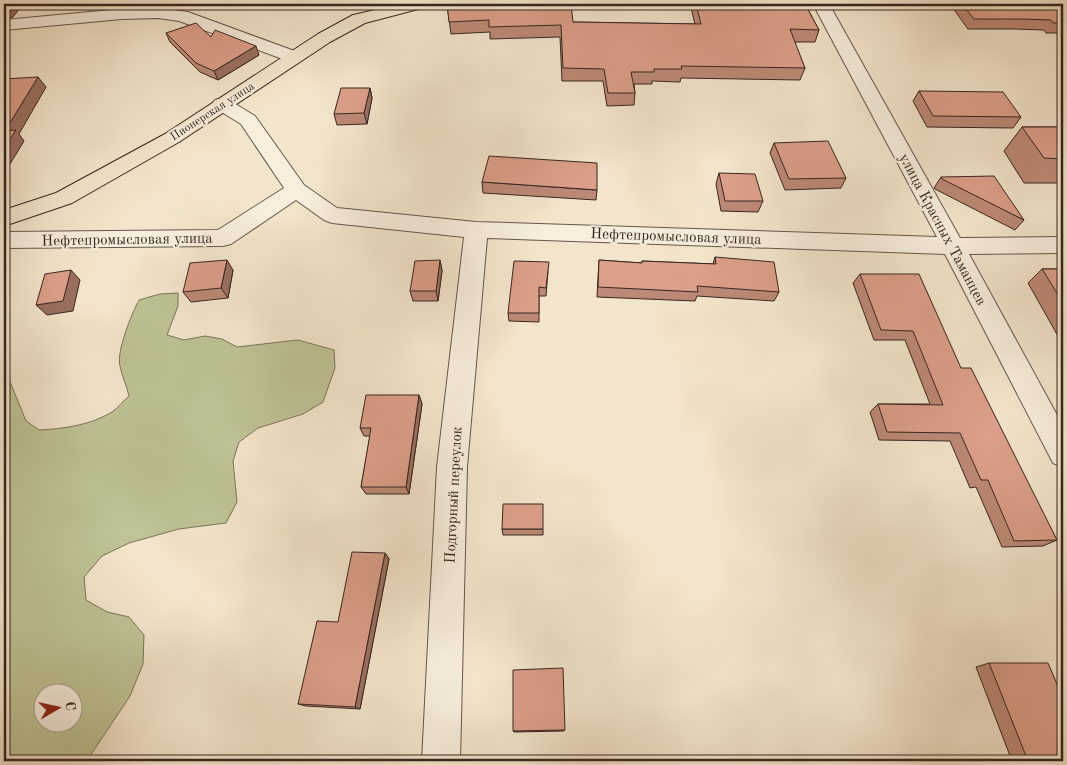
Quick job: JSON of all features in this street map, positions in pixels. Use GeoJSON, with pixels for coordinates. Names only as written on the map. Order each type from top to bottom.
{"type":"FeatureCollection","features":[{"type":"Feature","properties":{"kind":"main road","name":"Пионерская улица"},"geometry":{"type":"LineString","coordinates":[[4,218],[64,198],[172,138],[294,57],[359,19],[394,6],[420,4]]}},
{"type":"Feature","properties":{"kind":"street","name":"улица Красных Таманцев"},"geometry":{"type":"LineString","coordinates":[[821,4],[953,246],[1063,454]]}},
{"type":"Feature","properties":{"kind":"street"},"geometry":{"type":"LineString","coordinates":[[4,24],[122,14],[166,14],[182,16],[294,57]]}},
{"type":"Feature","properties":{"kind":"street","name":"Нефтепромысловая улица"},"geometry":{"type":"LineString","coordinates":[[222,104],[248,120],[296,190],[332,215],[476,230],[953,246],[1063,245]]}},
{"type":"Feature","properties":{"kind":"street","name":"Нефтепромысловая улица"},"geometry":{"type":"LineString","coordinates":[[4,240],[223,238],[296,190]]}},
{"type":"Feature","properties":{"kind":"street","name":"Подгорный переулок"},"geometry":{"type":"LineString","coordinates":[[442,761],[452,467],[476,230]]}},
{"type":"Feature","properties":{"kind":"green space"},"geometry":{"type":"Polygon","coordinates":[[[89,4],[173,4],[168,6],[115,9],[89,4]]]}},
{"type":"Feature","properties":{"kind":"green space"},"geometry":{"type":"Polygon","coordinates":[[[178,293],[178,306],[167,335],[184,340],[205,336],[222,339],[237,347],[298,340],[334,350],[335,368],[323,402],[303,414],[258,428],[239,442],[233,461],[237,502],[226,523],[179,529],[129,543],[102,556],[84,577],[86,600],[107,612],[129,617],[144,635],[143,664],[130,696],[90,756],[89,761],[4,761],[4,367],[26,421],[39,430],[77,426],[104,416],[114,410],[129,396],[119,360],[125,333],[139,300],[160,294],[178,293]]]}},
{"type":"Feature","properties":{"kind":"building"},"geometry":{"type":"Polygon","coordinates":[[[447,4],[571,4],[573,22],[701,24],[696,4],[805,4],[819,30],[790,29],[805,68],[681,66],[682,69],[654,69],[654,72],[631,72],[635,93],[608,93],[604,69],[563,68],[561,25],[489,27],[489,20],[449,22],[447,4]]]}},
{"type":"Feature","properties":{"kind":"building"},"geometry":{"type":"Polygon","coordinates":[[[962,4],[1063,4],[1063,23],[1053,23],[1051,20],[974,19],[962,4]]]}},
{"type":"Feature","properties":{"kind":"building"},"geometry":{"type":"Polygon","coordinates":[[[196,23],[211,37],[215,30],[256,46],[214,71],[196,63],[166,33],[196,23]]]}},
{"type":"Feature","properties":{"kind":"building"},"geometry":{"type":"Polygon","coordinates":[[[38,77],[5,131],[16,130],[4,148],[4,79],[38,77]]]}},
{"type":"Feature","properties":{"kind":"building"},"geometry":{"type":"Polygon","coordinates":[[[341,88],[370,88],[364,113],[334,114],[341,88]]]}},
{"type":"Feature","properties":{"kind":"building"},"geometry":{"type":"Polygon","coordinates":[[[919,91],[1003,92],[1021,117],[933,116],[919,91]]]}},
{"type":"Feature","properties":{"kind":"building"},"geometry":{"type":"Polygon","coordinates":[[[1022,127],[1063,127],[1063,159],[1044,158],[1022,127]]]}},
{"type":"Feature","properties":{"kind":"building"},"geometry":{"type":"Polygon","coordinates":[[[828,141],[846,178],[789,179],[774,143],[828,141]]]}},
{"type":"Feature","properties":{"kind":"building"},"geometry":{"type":"Polygon","coordinates":[[[489,156],[597,163],[597,190],[482,182],[489,156]]]}},
{"type":"Feature","properties":{"kind":"building"},"geometry":{"type":"Polygon","coordinates":[[[719,173],[755,174],[763,201],[725,201],[719,173]]]}},
{"type":"Feature","properties":{"kind":"building"},"geometry":{"type":"Polygon","coordinates":[[[994,176],[1024,220],[941,177],[994,176]]]}},
{"type":"Feature","properties":{"kind":"building"},"geometry":{"type":"Polygon","coordinates":[[[715,257],[774,262],[779,292],[697,286],[698,292],[598,287],[599,260],[642,263],[642,261],[716,264],[715,257]]]}},
{"type":"Feature","properties":{"kind":"building"},"geometry":{"type":"Polygon","coordinates":[[[227,260],[221,288],[183,292],[190,263],[227,260]]]}},
{"type":"Feature","properties":{"kind":"building"},"geometry":{"type":"Polygon","coordinates":[[[440,260],[436,291],[410,291],[415,261],[440,260]]]}},
{"type":"Feature","properties":{"kind":"building"},"geometry":{"type":"Polygon","coordinates":[[[514,261],[549,262],[546,288],[539,287],[539,313],[508,313],[514,261]]]}},
{"type":"Feature","properties":{"kind":"building"},"geometry":{"type":"Polygon","coordinates":[[[1042,269],[1063,269],[1063,303],[1042,269]]]}},
{"type":"Feature","properties":{"kind":"building"},"geometry":{"type":"Polygon","coordinates":[[[71,270],[63,301],[36,305],[45,274],[71,270]]]}},
{"type":"Feature","properties":{"kind":"building"},"geometry":{"type":"Polygon","coordinates":[[[860,274],[919,274],[961,368],[971,368],[1057,540],[1014,541],[988,480],[981,480],[960,433],[887,432],[878,404],[943,405],[913,331],[881,330],[860,274]]]}},
{"type":"Feature","properties":{"kind":"building"},"geometry":{"type":"Polygon","coordinates":[[[366,395],[419,395],[406,487],[361,487],[371,428],[360,428],[366,395]]]}},
{"type":"Feature","properties":{"kind":"building"},"geometry":{"type":"Polygon","coordinates":[[[503,504],[543,504],[543,529],[502,529],[503,504]]]}},
{"type":"Feature","properties":{"kind":"building"},"geometry":{"type":"Polygon","coordinates":[[[352,552],[385,553],[355,707],[298,704],[317,621],[338,622],[352,552]]]}},
{"type":"Feature","properties":{"kind":"building"},"geometry":{"type":"Polygon","coordinates":[[[989,663],[1048,663],[1063,698],[1063,761],[1028,761],[989,663]]]}},
{"type":"Feature","properties":{"kind":"building"},"geometry":{"type":"Polygon","coordinates":[[[563,668],[565,730],[513,731],[513,670],[563,668]]]}}]}
